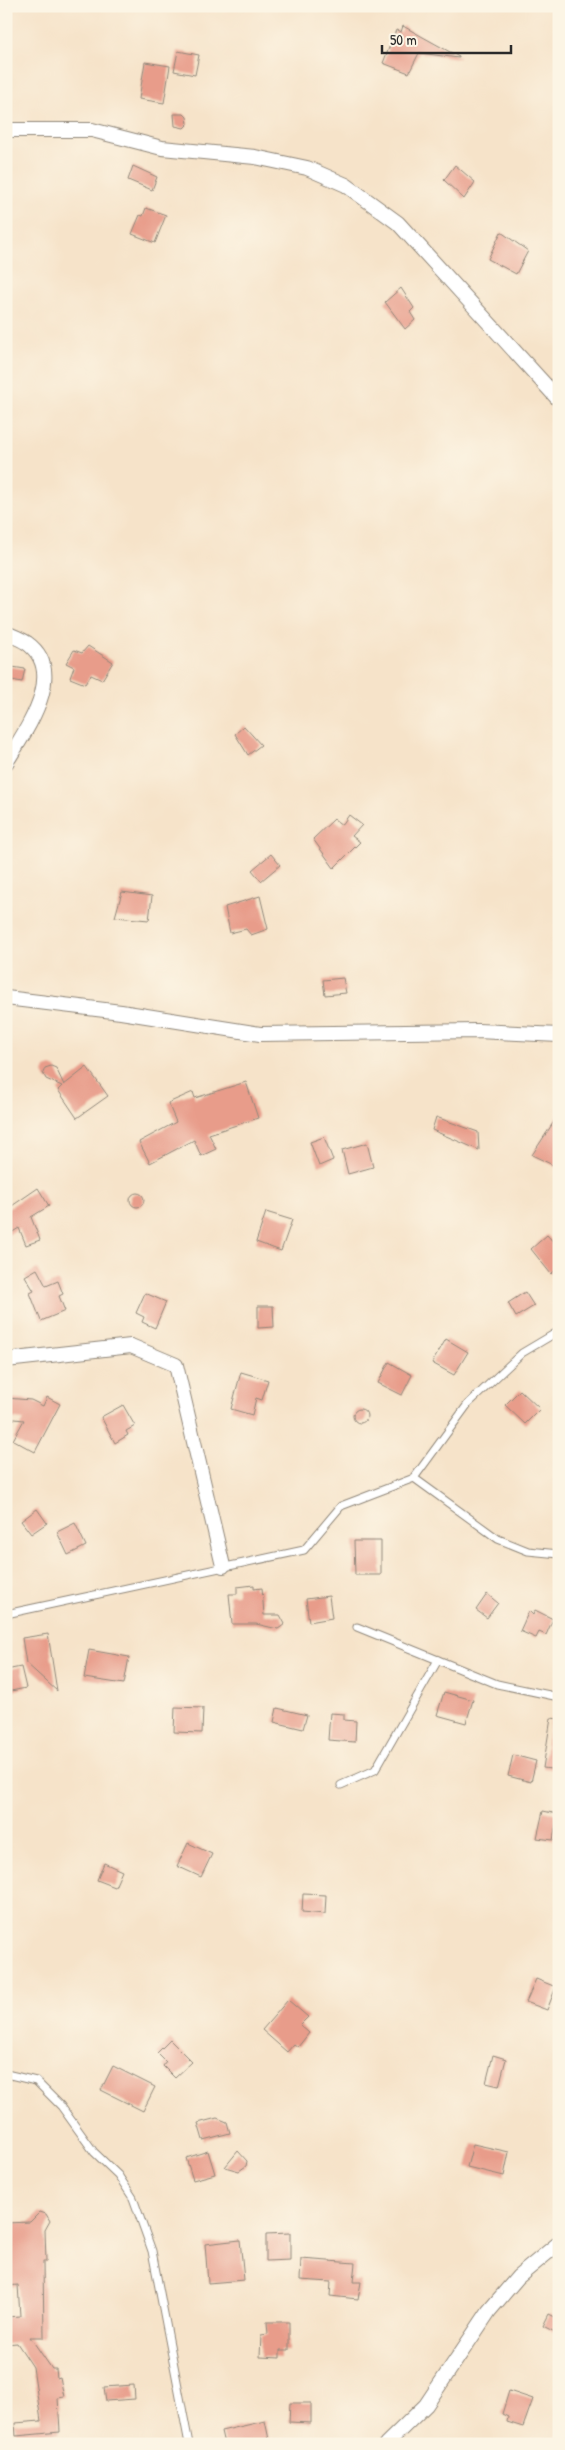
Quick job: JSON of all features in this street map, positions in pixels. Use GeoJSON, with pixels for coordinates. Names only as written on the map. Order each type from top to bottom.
{"type":"FeatureCollection","features":[{"type":"Feature","properties":{"kind":"street"},"geometry":{"type":"LineString","coordinates":[[6,130],[92,130],[162,148],[255,157],[307,168],[346,185],[398,223],[559,400]]}},
{"type":"Feature","properties":{"kind":"street"},"geometry":{"type":"LineString","coordinates":[[6,633],[28,644],[43,664],[44,683],[37,710],[6,763]]}},
{"type":"Feature","properties":{"kind":"street"},"geometry":{"type":"LineString","coordinates":[[6,998],[120,1012],[260,1034],[478,1031],[559,1035]]}},
{"type":"Feature","properties":{"kind":"street"},"geometry":{"type":"LineString","coordinates":[[6,1360],[131,1346],[176,1365],[224,1566]]}},
{"type":"Feature","properties":{"kind":"street"},"geometry":{"type":"LineString","coordinates":[[386,2444],[426,2405],[489,2311],[518,2277],[559,2243]]}},
{"type":"Feature","properties":{"kind":"lane"},"geometry":{"type":"LineString","coordinates":[[6,1614],[304,1550],[341,1506],[414,1478],[468,1404],[522,1353],[559,1331]]}},
{"type":"Feature","properties":{"kind":"lane"},"geometry":{"type":"LineString","coordinates":[[414,1478],[498,1539],[528,1551],[559,1554]]}},
{"type":"Feature","properties":{"kind":"lane"},"geometry":{"type":"LineString","coordinates":[[357,1627],[497,1684],[559,1697]]}},
{"type":"Feature","properties":{"kind":"lane"},"geometry":{"type":"LineString","coordinates":[[341,1784],[375,1770],[438,1660]]}},
{"type":"Feature","properties":{"kind":"lane"},"geometry":{"type":"LineString","coordinates":[[6,2074],[36,2081],[61,2106],[94,2152],[118,2175],[134,2198],[152,2251],[189,2444]]}},
{"type":"Feature","properties":{"kind":"building"},"geometry":{"type":"Polygon","coordinates":[[[403,26],[459,58],[419,53],[409,73],[383,63],[396,30],[401,32],[403,26]]]}},
{"type":"Feature","properties":{"kind":"building"},"geometry":{"type":"Polygon","coordinates":[[[178,51],[199,55],[195,75],[174,71],[178,51]]]}},
{"type":"Feature","properties":{"kind":"building"},"geometry":{"type":"Polygon","coordinates":[[[145,62],[170,66],[164,103],[139,99],[145,62]]]}},
{"type":"Feature","properties":{"kind":"building"},"geometry":{"type":"Polygon","coordinates":[[[174,114],[184,114],[187,117],[188,124],[184,128],[175,126],[174,114]]]}},
{"type":"Feature","properties":{"kind":"building"},"geometry":{"type":"Polygon","coordinates":[[[455,165],[475,182],[464,199],[444,180],[455,165]]]}},
{"type":"Feature","properties":{"kind":"building"},"geometry":{"type":"Polygon","coordinates":[[[133,166],[157,177],[152,190],[128,180],[133,166]]]}},
{"type":"Feature","properties":{"kind":"building"},"geometry":{"type":"Polygon","coordinates":[[[146,208],[166,215],[155,243],[132,234],[140,215],[143,216],[146,208]]]}},
{"type":"Feature","properties":{"kind":"building"},"geometry":{"type":"Polygon","coordinates":[[[501,232],[528,251],[516,274],[488,259],[501,232]]]}},
{"type":"Feature","properties":{"kind":"building"},"geometry":{"type":"Polygon","coordinates":[[[401,288],[414,308],[410,312],[415,320],[405,329],[385,302],[401,288]]]}},
{"type":"Feature","properties":{"kind":"building"},"geometry":{"type":"Polygon","coordinates":[[[88,646],[113,662],[102,680],[91,675],[85,684],[70,678],[74,667],[66,663],[74,650],[82,653],[88,646]]]}},
{"type":"Feature","properties":{"kind":"building"},"geometry":{"type":"Polygon","coordinates":[[[6,666],[25,669],[22,682],[6,679],[6,666]]]}},
{"type":"Feature","properties":{"kind":"building"},"geometry":{"type":"Polygon","coordinates":[[[244,726],[261,745],[248,755],[235,734],[244,726]]]}},
{"type":"Feature","properties":{"kind":"building"},"geometry":{"type":"Polygon","coordinates":[[[349,815],[362,825],[352,836],[360,842],[334,868],[313,839],[334,819],[342,825],[349,815]]]}},
{"type":"Feature","properties":{"kind":"building"},"geometry":{"type":"Polygon","coordinates":[[[271,854],[280,865],[261,881],[252,870],[271,854]]]}},
{"type":"Feature","properties":{"kind":"building"},"geometry":{"type":"Polygon","coordinates":[[[122,892],[152,896],[149,920],[115,917],[122,892]]]}},
{"type":"Feature","properties":{"kind":"building"},"geometry":{"type":"Polygon","coordinates":[[[260,896],[268,929],[251,935],[246,929],[230,933],[225,907],[260,896]]]}},
{"type":"Feature","properties":{"kind":"building"},"geometry":{"type":"Polygon","coordinates":[[[343,978],[346,993],[325,995],[323,980],[343,978]]]}},
{"type":"Feature","properties":{"kind":"building"},"geometry":{"type":"Polygon","coordinates":[[[51,1066],[56,1068],[64,1085],[87,1067],[108,1096],[77,1118],[58,1090],[62,1086],[46,1079],[43,1073],[45,1068],[51,1066]]]}},
{"type":"Feature","properties":{"kind":"building"},"geometry":{"type":"Polygon","coordinates":[[[246,1082],[258,1118],[209,1134],[216,1149],[201,1156],[194,1140],[150,1163],[139,1142],[176,1122],[168,1103],[193,1092],[195,1098],[246,1082]]]}},
{"type":"Feature","properties":{"kind":"building"},"geometry":{"type":"Polygon","coordinates":[[[559,1114],[559,1168],[532,1155],[559,1114]]]}},
{"type":"Feature","properties":{"kind":"building"},"geometry":{"type":"Polygon","coordinates":[[[436,1117],[478,1132],[479,1150],[432,1130],[436,1117]]]}},
{"type":"Feature","properties":{"kind":"building"},"geometry":{"type":"Polygon","coordinates":[[[324,1137],[333,1160],[319,1166],[310,1142],[324,1137]]]}},
{"type":"Feature","properties":{"kind":"building"},"geometry":{"type":"Polygon","coordinates":[[[367,1143],[373,1167],[348,1174],[342,1150],[367,1143]]]}},
{"type":"Feature","properties":{"kind":"building"},"geometry":{"type":"Polygon","coordinates":[[[38,1188],[49,1206],[31,1217],[40,1240],[26,1245],[19,1228],[6,1236],[6,1210],[38,1188]]]}},
{"type":"Feature","properties":{"kind":"building"},"geometry":{"type":"Polygon","coordinates":[[[137,1193],[142,1195],[144,1200],[142,1205],[137,1207],[132,1205],[130,1200],[132,1195],[137,1193]]]}},
{"type":"Feature","properties":{"kind":"building"},"geometry":{"type":"Polygon","coordinates":[[[266,1212],[292,1220],[281,1251],[256,1242],[266,1212]]]}},
{"type":"Feature","properties":{"kind":"building"},"geometry":{"type":"Polygon","coordinates":[[[547,1235],[559,1248],[559,1267],[551,1274],[531,1249],[547,1235]]]}},
{"type":"Feature","properties":{"kind":"building"},"geometry":{"type":"Polygon","coordinates":[[[37,1269],[46,1286],[58,1281],[63,1294],[59,1296],[65,1311],[41,1321],[30,1293],[34,1291],[25,1276],[37,1269]]]}},
{"type":"Feature","properties":{"kind":"building"},"geometry":{"type":"Polygon","coordinates":[[[525,1292],[534,1306],[516,1317],[508,1303],[525,1292]]]}},
{"type":"Feature","properties":{"kind":"building"},"geometry":{"type":"Polygon","coordinates":[[[145,1293],[166,1302],[155,1328],[142,1322],[144,1317],[136,1313],[145,1293]]]}},
{"type":"Feature","properties":{"kind":"building"},"geometry":{"type":"Polygon","coordinates":[[[258,1306],[273,1306],[274,1327],[258,1328],[258,1306]]]}},
{"type":"Feature","properties":{"kind":"building"},"geometry":{"type":"Polygon","coordinates":[[[446,1339],[468,1352],[454,1375],[432,1363],[446,1339]]]}},
{"type":"Feature","properties":{"kind":"building"},"geometry":{"type":"Polygon","coordinates":[[[389,1362],[412,1375],[402,1395],[378,1383],[389,1362]]]}},
{"type":"Feature","properties":{"kind":"building"},"geometry":{"type":"Polygon","coordinates":[[[241,1372],[268,1380],[262,1400],[256,1398],[252,1415],[231,1409],[241,1372]]]}},
{"type":"Feature","properties":{"kind":"building"},"geometry":{"type":"Polygon","coordinates":[[[520,1390],[540,1409],[525,1424],[505,1405],[520,1390]]]}},
{"type":"Feature","properties":{"kind":"building"},"geometry":{"type":"Polygon","coordinates":[[[47,1397],[60,1404],[35,1452],[13,1440],[24,1420],[6,1418],[6,1398],[31,1400],[43,1406],[47,1397]]]}},
{"type":"Feature","properties":{"kind":"building"},"geometry":{"type":"Polygon","coordinates":[[[123,1405],[135,1426],[126,1431],[128,1435],[115,1443],[101,1417],[123,1405]]]}},
{"type":"Feature","properties":{"kind":"building"},"geometry":{"type":"Polygon","coordinates":[[[360,1409],[365,1411],[367,1416],[365,1421],[360,1423],[355,1421],[353,1416],[355,1411],[360,1409]]]}},
{"type":"Feature","properties":{"kind":"building"},"geometry":{"type":"Polygon","coordinates":[[[37,1509],[47,1523],[31,1534],[21,1521],[37,1509]]]}},
{"type":"Feature","properties":{"kind":"building"},"geometry":{"type":"Polygon","coordinates":[[[75,1523],[86,1546],[68,1555],[57,1532],[75,1523]]]}},
{"type":"Feature","properties":{"kind":"building"},"geometry":{"type":"Polygon","coordinates":[[[354,1541],[381,1541],[381,1575],[355,1575],[354,1541]]]}},
{"type":"Feature","properties":{"kind":"building"},"geometry":{"type":"Polygon","coordinates":[[[254,1585],[254,1589],[262,1588],[264,1615],[280,1615],[285,1624],[278,1629],[256,1624],[232,1624],[229,1594],[237,1594],[237,1587],[254,1585]]]}},
{"type":"Feature","properties":{"kind":"building"},"geometry":{"type":"Polygon","coordinates":[[[487,1594],[498,1603],[487,1618],[476,1610],[487,1594]]]}},
{"type":"Feature","properties":{"kind":"building"},"geometry":{"type":"Polygon","coordinates":[[[329,1596],[332,1618],[309,1622],[306,1599],[329,1596]]]}},
{"type":"Feature","properties":{"kind":"building"},"geometry":{"type":"Polygon","coordinates":[[[535,1610],[553,1619],[546,1635],[539,1632],[536,1638],[520,1631],[529,1611],[533,1615],[535,1610]]]}},
{"type":"Feature","properties":{"kind":"building"},"geometry":{"type":"Polygon","coordinates":[[[48,1634],[57,1691],[26,1663],[22,1638],[48,1634]]]}},
{"type":"Feature","properties":{"kind":"building"},"geometry":{"type":"Polygon","coordinates":[[[89,1650],[129,1657],[124,1684],[84,1678],[89,1650]]]}},
{"type":"Feature","properties":{"kind":"building"},"geometry":{"type":"Polygon","coordinates":[[[21,1667],[26,1688],[6,1692],[6,1670],[21,1667]]]}},
{"type":"Feature","properties":{"kind":"building"},"geometry":{"type":"Polygon","coordinates":[[[444,1692],[473,1700],[466,1723],[437,1715],[444,1692]]]}},
{"type":"Feature","properties":{"kind":"building"},"geometry":{"type":"Polygon","coordinates":[[[175,1707],[203,1708],[202,1733],[174,1732],[175,1707]]]}},
{"type":"Feature","properties":{"kind":"building"},"geometry":{"type":"Polygon","coordinates":[[[277,1708],[307,1715],[303,1729],[274,1722],[277,1708]]]}},
{"type":"Feature","properties":{"kind":"building"},"geometry":{"type":"Polygon","coordinates":[[[330,1713],[344,1714],[344,1720],[356,1721],[355,1742],[328,1740],[330,1713]]]}},
{"type":"Feature","properties":{"kind":"building"},"geometry":{"type":"Polygon","coordinates":[[[551,1718],[559,1719],[559,1770],[543,1768],[551,1718]]]}},
{"type":"Feature","properties":{"kind":"building"},"geometry":{"type":"Polygon","coordinates":[[[513,1755],[536,1761],[531,1782],[508,1776],[513,1755]]]}},
{"type":"Feature","properties":{"kind":"building"},"geometry":{"type":"Polygon","coordinates":[[[543,1811],[558,1814],[553,1840],[537,1838],[543,1811]]]}},
{"type":"Feature","properties":{"kind":"building"},"geometry":{"type":"Polygon","coordinates":[[[188,1843],[212,1854],[201,1877],[177,1866],[188,1843]]]}},
{"type":"Feature","properties":{"kind":"building"},"geometry":{"type":"Polygon","coordinates":[[[104,1863],[122,1871],[115,1887],[97,1880],[104,1863]]]}},
{"type":"Feature","properties":{"kind":"building"},"geometry":{"type":"Polygon","coordinates":[[[303,1894],[326,1895],[325,1914],[302,1912],[303,1894]]]}},
{"type":"Feature","properties":{"kind":"building"},"geometry":{"type":"Polygon","coordinates":[[[536,1979],[556,1987],[547,2010],[526,2002],[536,1979]]]}},
{"type":"Feature","properties":{"kind":"building"},"geometry":{"type":"Polygon","coordinates":[[[288,2000],[308,2017],[300,2025],[309,2033],[298,2047],[294,2044],[287,2052],[262,2030],[288,2000]]]}},
{"type":"Feature","properties":{"kind":"building"},"geometry":{"type":"Polygon","coordinates":[[[170,2040],[192,2062],[175,2078],[163,2066],[166,2062],[157,2053],[170,2040]]]}},
{"type":"Feature","properties":{"kind":"building"},"geometry":{"type":"Polygon","coordinates":[[[493,2055],[506,2059],[499,2086],[486,2083],[493,2055]]]}},
{"type":"Feature","properties":{"kind":"building"},"geometry":{"type":"Polygon","coordinates":[[[113,2066],[155,2087],[143,2111],[101,2090],[113,2066]]]}},
{"type":"Feature","properties":{"kind":"building"},"geometry":{"type":"Polygon","coordinates":[[[217,2118],[227,2122],[230,2133],[203,2140],[198,2123],[217,2118]]]}},
{"type":"Feature","properties":{"kind":"building"},"geometry":{"type":"Polygon","coordinates":[[[473,2144],[509,2152],[504,2176],[467,2167],[473,2144]]]}},
{"type":"Feature","properties":{"kind":"building"},"geometry":{"type":"Polygon","coordinates":[[[208,2151],[215,2174],[193,2180],[186,2158],[208,2151]]]}},
{"type":"Feature","properties":{"kind":"building"},"geometry":{"type":"Polygon","coordinates":[[[238,2151],[247,2161],[246,2166],[239,2171],[225,2167],[238,2151]]]}},
{"type":"Feature","properties":{"kind":"building"},"geometry":{"type":"Polygon","coordinates":[[[40,2212],[46,2214],[50,2221],[45,2230],[46,2262],[43,2262],[44,2337],[30,2337],[52,2369],[56,2369],[57,2378],[60,2377],[64,2397],[58,2398],[60,2432],[16,2436],[15,2423],[41,2421],[33,2367],[17,2343],[6,2344],[6,2317],[20,2316],[18,2285],[6,2286],[6,2223],[30,2222],[40,2212]]]}},
{"type":"Feature","properties":{"kind":"building"},"geometry":{"type":"Polygon","coordinates":[[[290,2233],[290,2260],[266,2261],[266,2234],[290,2233]]]}},
{"type":"Feature","properties":{"kind":"building"},"geometry":{"type":"Polygon","coordinates":[[[240,2240],[244,2280],[208,2283],[205,2244],[240,2240]]]}},
{"type":"Feature","properties":{"kind":"building"},"geometry":{"type":"Polygon","coordinates":[[[301,2259],[355,2263],[353,2282],[361,2282],[358,2299],[330,2296],[331,2282],[300,2280],[301,2259]]]}},
{"type":"Feature","properties":{"kind":"building"},"geometry":{"type":"Polygon","coordinates":[[[549,2314],[559,2319],[559,2334],[543,2326],[549,2314]]]}},
{"type":"Feature","properties":{"kind":"building"},"geometry":{"type":"Polygon","coordinates":[[[267,2322],[289,2322],[289,2350],[280,2350],[280,2358],[260,2357],[261,2335],[268,2334],[267,2322]]]}},
{"type":"Feature","properties":{"kind":"building"},"geometry":{"type":"Polygon","coordinates":[[[134,2385],[135,2399],[106,2401],[104,2387],[134,2385]]]}},
{"type":"Feature","properties":{"kind":"building"},"geometry":{"type":"Polygon","coordinates":[[[509,2391],[533,2399],[523,2427],[507,2422],[508,2417],[502,2414],[509,2391]]]}},
{"type":"Feature","properties":{"kind":"building"},"geometry":{"type":"Polygon","coordinates":[[[290,2403],[311,2403],[311,2423],[289,2422],[290,2403]]]}},
{"type":"Feature","properties":{"kind":"building"},"geometry":{"type":"Polygon","coordinates":[[[265,2421],[270,2444],[224,2444],[221,2431],[265,2421]]]}}]}
